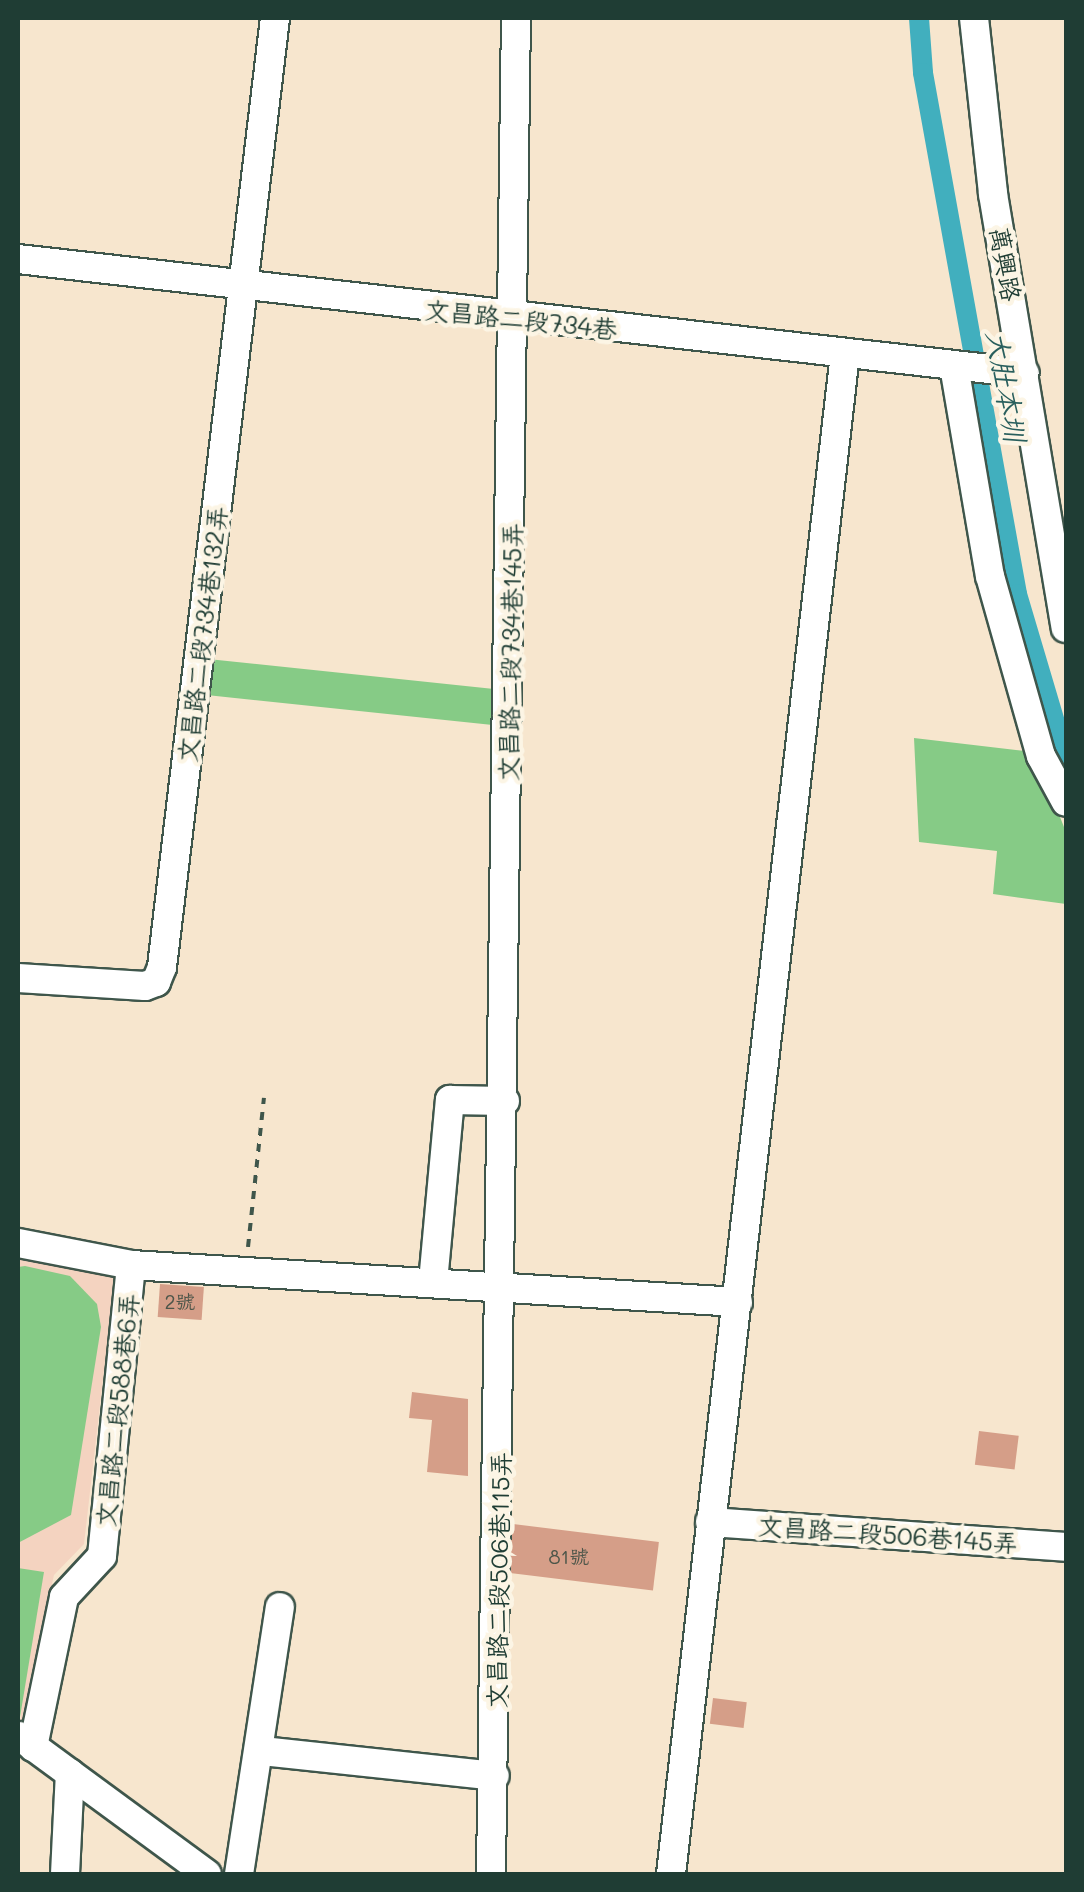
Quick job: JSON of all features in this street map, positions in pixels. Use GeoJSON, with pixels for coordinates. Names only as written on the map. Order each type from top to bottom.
{"type":"FeatureCollection","features":[{"type":"Feature","properties":{"kind":"street","name":"文昌路二段734巷132弄"},"geometry":{"type":"LineString","coordinates":[[18,978],[156,982],[275,18]]}},
{"type":"Feature","properties":{"kind":"street","name":"文昌路二段734巷145弄"},"geometry":{"type":"LineString","coordinates":[[502,1286],[516,18]]}},
{"type":"Feature","properties":{"kind":"street","name":"萬興路"},"geometry":{"type":"LineString","coordinates":[[974,18],[993,194],[1064,610]]}},
{"type":"Feature","properties":{"kind":"street","name":"文昌路二段734巷"},"geometry":{"type":"LineString","coordinates":[[18,259],[513,319],[1025,373]]}},
{"type":"Feature","properties":{"kind":"street"},"geometry":{"type":"LineString","coordinates":[[671,1874],[845,354]]}},
{"type":"Feature","properties":{"kind":"street"},"geometry":{"type":"LineString","coordinates":[[954,366],[990,576],[1041,756],[1066,802]]}},
{"type":"Feature","properties":{"kind":"street"},"geometry":{"type":"LineString","coordinates":[[434,1282],[450,1100],[505,1101]]}},
{"type":"Feature","properties":{"kind":"street"},"geometry":{"type":"LineString","coordinates":[[18,1243],[130,1265],[738,1302]]}},
{"type":"Feature","properties":{"kind":"street","name":"文昌路二段588巷6弄"},"geometry":{"type":"LineString","coordinates":[[25,1741],[64,1597],[102,1556],[130,1265]]}},
{"type":"Feature","properties":{"kind":"street","name":"文昌路二段506巷115弄"},"geometry":{"type":"LineString","coordinates":[[491,1874],[502,1286]]}},
{"type":"Feature","properties":{"kind":"street","name":"文昌路二段506巷145弄"},"geometry":{"type":"LineString","coordinates":[[710,1522],[1066,1547]]}},
{"type":"Feature","properties":{"kind":"street"},"geometry":{"type":"LineString","coordinates":[[239,1874],[262,1751],[280,1606]]}},
{"type":"Feature","properties":{"kind":"street"},"geometry":{"type":"LineString","coordinates":[[25,1741],[207,1874]]}},
{"type":"Feature","properties":{"kind":"street"},"geometry":{"type":"LineString","coordinates":[[262,1751],[495,1776]]}},
{"type":"Feature","properties":{"kind":"street"},"geometry":{"type":"LineString","coordinates":[[65,1874],[70,1773]]}},
{"type":"Feature","properties":{"kind":"path"},"geometry":{"type":"LineString","coordinates":[[245,1272],[264,1098]]}},
{"type":"Feature","properties":{"kind":"shaded area"},"geometry":{"type":"Polygon","coordinates":[[[18,1254],[115,1274],[84,1544],[54,1575],[21,1723],[18,1254]]]}},
{"type":"Feature","properties":{"kind":"green space"},"geometry":{"type":"Polygon","coordinates":[[[208,659],[496,689],[493,725],[204,695],[208,659]]]}},
{"type":"Feature","properties":{"kind":"green space"},"geometry":{"type":"Polygon","coordinates":[[[914,738],[1034,752],[1066,832],[1066,904],[993,894],[997,851],[919,842],[914,738]]]}},
{"type":"Feature","properties":{"kind":"green space"},"geometry":{"type":"Polygon","coordinates":[[[18,1267],[70,1276],[97,1304],[101,1327],[71,1515],[18,1543],[18,1267]]]}},
{"type":"Feature","properties":{"kind":"green space"},"geometry":{"type":"Polygon","coordinates":[[[18,1568],[44,1572],[20,1717],[18,1715],[18,1568]]]}},
{"type":"Feature","properties":{"kind":"building"},"geometry":{"type":"Polygon","coordinates":[[[160,1284],[204,1287],[202,1320],[158,1317],[160,1284]]]}},
{"type":"Feature","properties":{"kind":"building"},"geometry":{"type":"Polygon","coordinates":[[[412,1392],[468,1399],[468,1476],[427,1472],[432,1420],[409,1418],[412,1392]]]}},
{"type":"Feature","properties":{"kind":"building"},"geometry":{"type":"Polygon","coordinates":[[[979,1431],[1019,1436],[1015,1470],[975,1465],[979,1431]]]}},
{"type":"Feature","properties":{"kind":"building"},"geometry":{"type":"Polygon","coordinates":[[[513,1524],[659,1542],[653,1591],[507,1573],[513,1524]]]}},
{"type":"Feature","properties":{"kind":"building"},"geometry":{"type":"Polygon","coordinates":[[[713,1698],[747,1702],[744,1728],[710,1724],[713,1698]]]}},
{"type":"Feature","properties":{"kind":"waterway","name":"大肚本圳"},"geometry":{"type":"LineString","coordinates":[[919,18],[923,73],[1017,594],[1066,759]]}}]}
